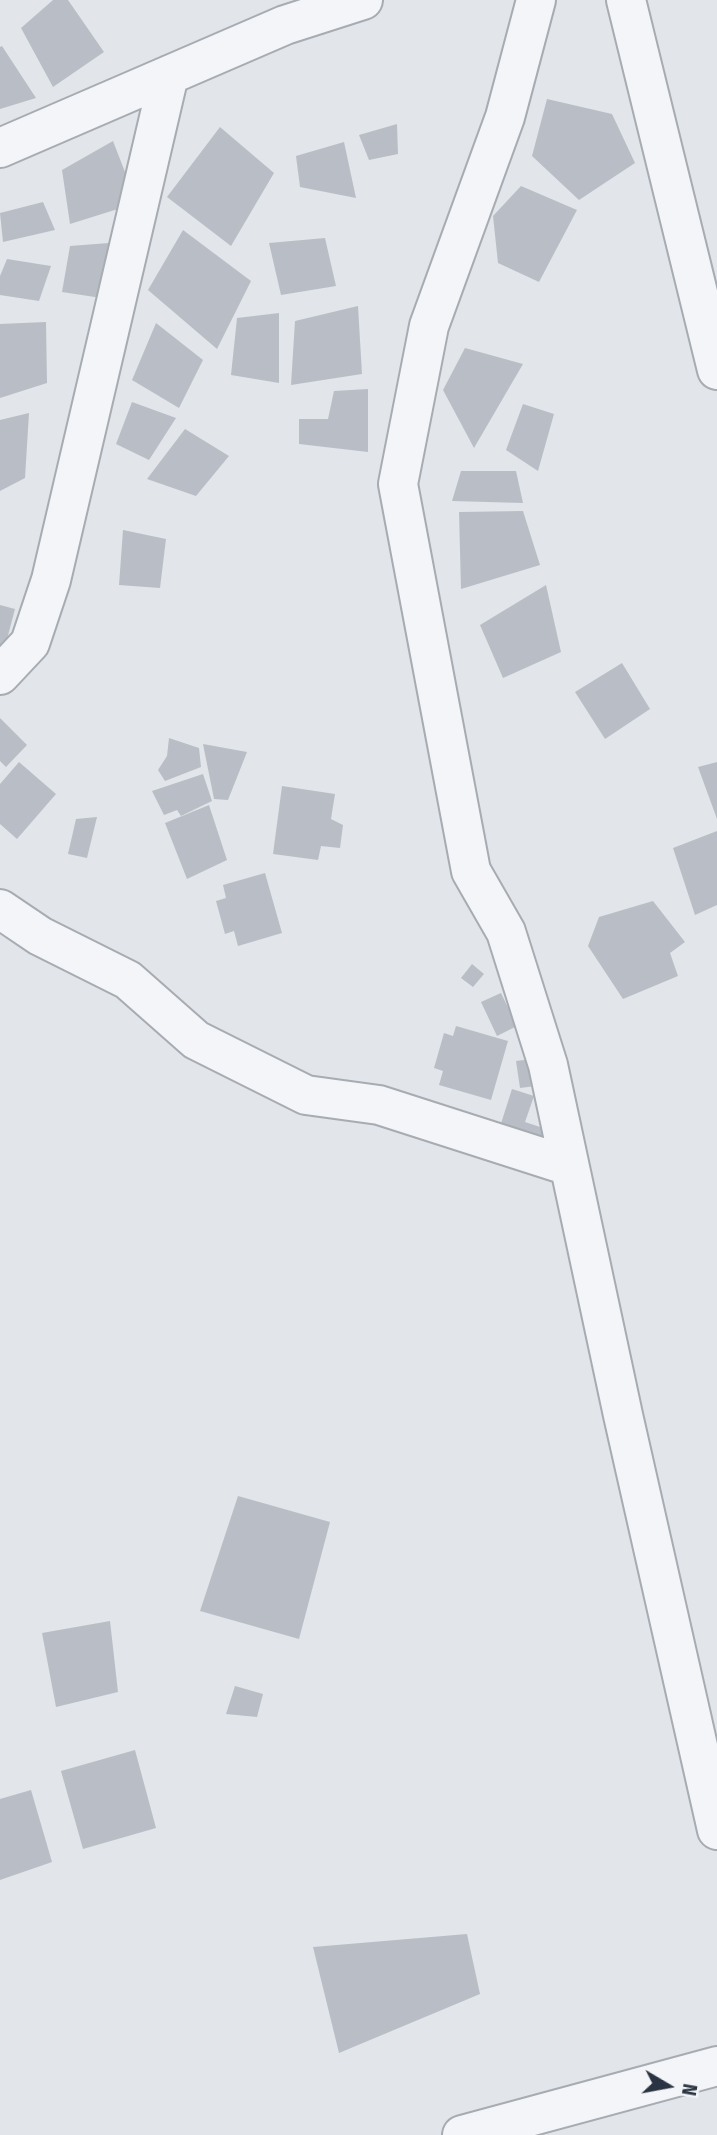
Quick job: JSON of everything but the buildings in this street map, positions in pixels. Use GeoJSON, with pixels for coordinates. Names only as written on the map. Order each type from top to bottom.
{"type":"FeatureCollection","features":[{"type":"Feature","properties":{"kind":"street"},"geometry":{"type":"LineString","coordinates":[[0,148],[169,75],[279,13],[363,0]]}},
{"type":"Feature","properties":{"kind":"street"},"geometry":{"type":"LineString","coordinates":[[536,0],[505,117],[429,326],[398,484],[471,871],[506,932],[548,1065],[717,1830]]}},
{"type":"Feature","properties":{"kind":"street"},"geometry":{"type":"LineString","coordinates":[[626,0],[717,370]]}},
{"type":"Feature","properties":{"kind":"street"},"geometry":{"type":"LineString","coordinates":[[0,675],[30,643],[51,580],[169,75]]}},
{"type":"Feature","properties":{"kind":"street"},"geometry":{"type":"LineString","coordinates":[[0,909],[40,936],[128,981],[196,1040],[306,1096],[379,1105],[569,1166]]}},
{"type":"Feature","properties":{"kind":"street"},"geometry":{"type":"LineString","coordinates":[[462,2135],[717,2066]]}}]}
